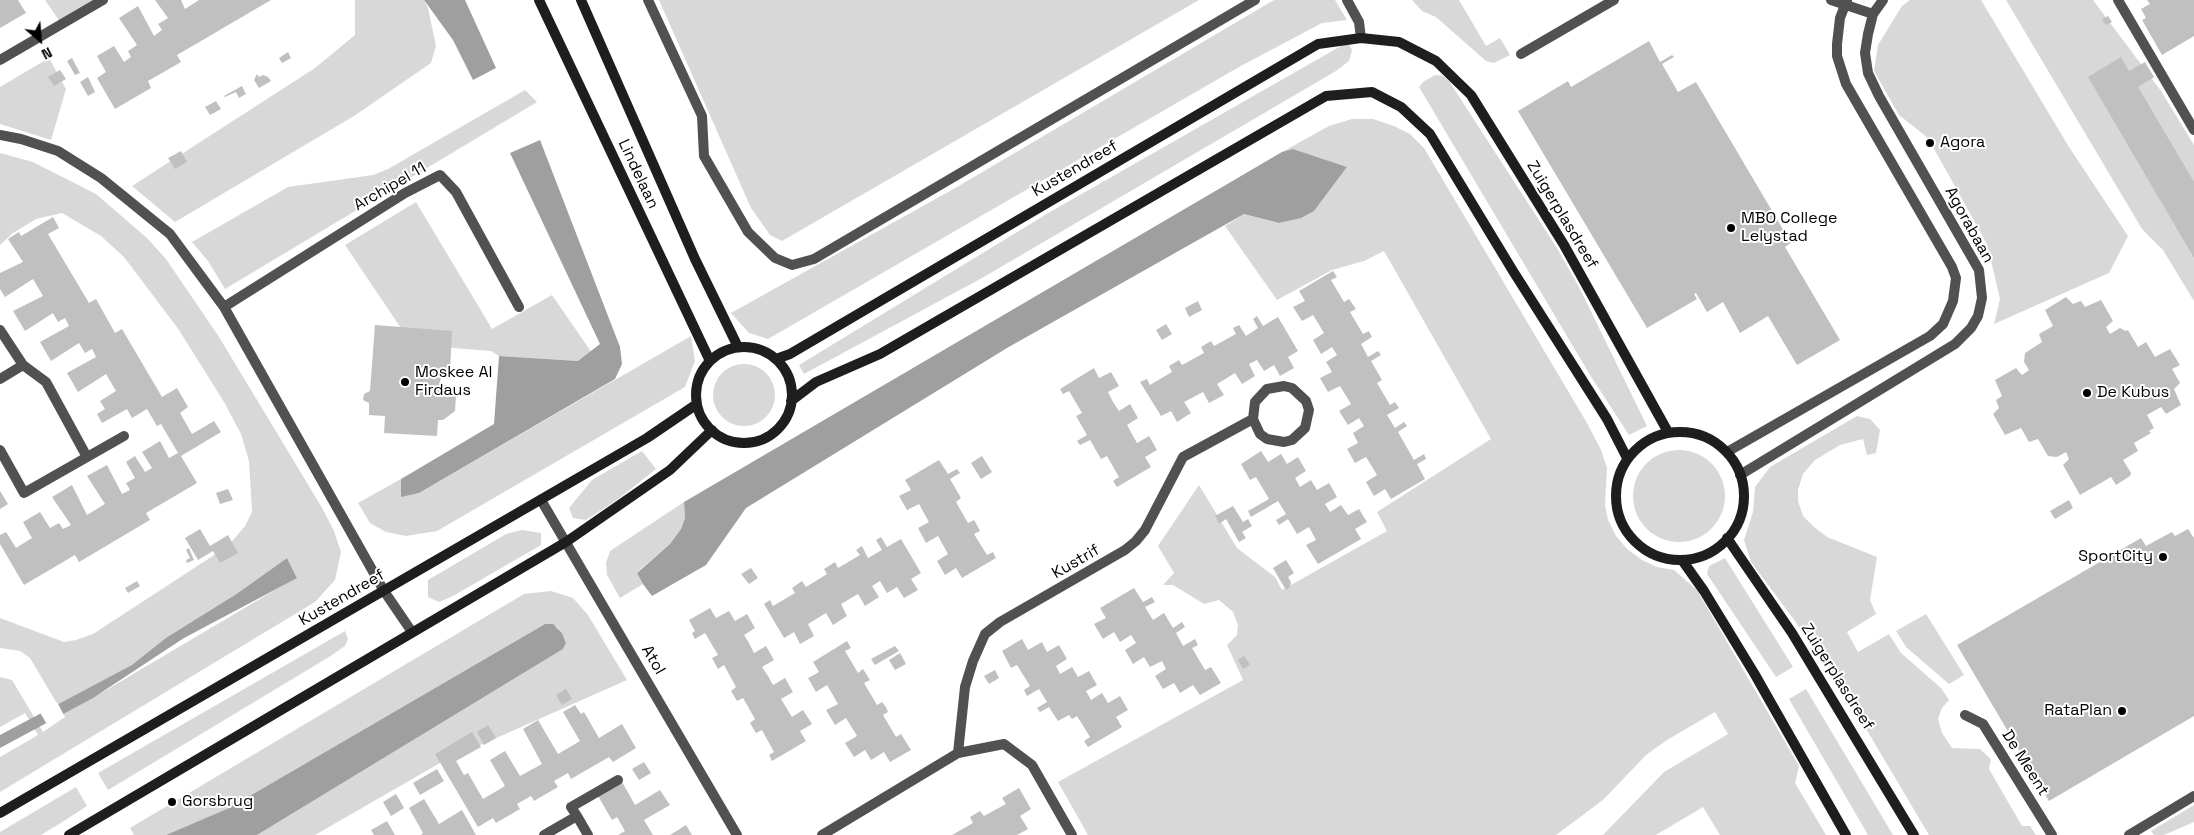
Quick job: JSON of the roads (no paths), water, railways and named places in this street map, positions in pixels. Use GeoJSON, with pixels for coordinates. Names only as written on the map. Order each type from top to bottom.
{"type":"FeatureCollection","features":[{"type":"Feature","properties":{"kind":"main road","name":"Lindelaan"},"geometry":{"type":"LineString","coordinates":[[539,0],[710,361]]}},
{"type":"Feature","properties":{"kind":"main road","name":"Lindelaan"},"geometry":{"type":"LineString","coordinates":[[581,0],[698,267],[738,347]]}},
{"type":"Feature","properties":{"kind":"main road","name":"Kustendreef"},"geometry":{"type":"LineString","coordinates":[[776,359],[790,354],[1318,44],[1361,38],[1399,42]]}},
{"type":"Feature","properties":{"kind":"main road","name":"Zuigerplasdreef"},"geometry":{"type":"LineString","coordinates":[[1399,42],[1436,61],[1471,95],[1564,245],[1668,432]]}},
{"type":"Feature","properties":{"kind":"main road"},"geometry":{"type":"LineString","coordinates":[[791,401],[816,382],[880,354],[1326,96],[1372,92],[1401,107],[1430,134],[1607,419],[1627,458]]}},
{"type":"Feature","properties":{"kind":"main road"},"geometry":{"type":"LineString","coordinates":[[738,347],[754,348],[776,359],[787,374],[791,401],[786,417],[779,426],[760,439],[738,442],[728,440],[712,430],[704,422],[697,404],[698,381],[710,361],[727,350],[738,347]]}},
{"type":"Feature","properties":{"kind":"main road","name":"Kustendreef"},"geometry":{"type":"LineString","coordinates":[[0,813],[648,438],[697,404]]}},
{"type":"Feature","properties":{"kind":"main road"},"geometry":{"type":"LineString","coordinates":[[69,835],[566,542],[670,470],[712,430]]}},
{"type":"Feature","properties":{"kind":"main road"},"geometry":{"type":"LineString","coordinates":[[1668,432],[1690,432],[1710,439],[1728,452],[1740,475],[1743,486],[1742,508],[1734,529],[1728,538],[1707,554],[1682,560],[1662,557],[1643,548],[1625,529],[1619,516],[1615,496],[1618,476],[1627,458],[1645,441],[1668,432]]}},
{"type":"Feature","properties":{"kind":"main road","name":"Zuigerplasdreef"},"geometry":{"type":"LineString","coordinates":[[1728,538],[1792,633],[1914,835]]}},
{"type":"Feature","properties":{"kind":"main road"},"geometry":{"type":"LineString","coordinates":[[1682,560],[1704,591],[1754,673],[1846,835]]}},
{"type":"Feature","properties":{"kind":"street"},"geometry":{"type":"LineString","coordinates":[[0,60],[103,0]]}},
{"type":"Feature","properties":{"kind":"street"},"geometry":{"type":"LineString","coordinates":[[648,0],[702,116],[704,156],[748,232],[775,258],[792,265],[814,258],[1255,0]]}},
{"type":"Feature","properties":{"kind":"street"},"geometry":{"type":"LineString","coordinates":[[1347,0],[1359,22],[1361,38]]}},
{"type":"Feature","properties":{"kind":"street"},"geometry":{"type":"LineString","coordinates":[[1521,54],[1614,0]]}},
{"type":"Feature","properties":{"kind":"street"},"geometry":{"type":"LineString","coordinates":[[1831,0],[1846,2],[1873,14]]}},
{"type":"Feature","properties":{"kind":"street","name":"Agorabaan"},"geometry":{"type":"LineString","coordinates":[[1740,475],[1955,344],[1971,328],[1978,316],[1982,298],[1979,270],[1879,96],[1868,72],[1865,53],[1873,14],[1883,0]]}},
{"type":"Feature","properties":{"kind":"street"},"geometry":{"type":"LineString","coordinates":[[2118,0],[2194,130]]}},
{"type":"Feature","properties":{"kind":"street"},"geometry":{"type":"LineString","coordinates":[[1728,452],[1930,336],[1943,324],[1953,301],[1956,278],[1952,267],[1846,84],[1837,50],[1838,32],[1846,2]]}},
{"type":"Feature","properties":{"kind":"street"},"geometry":{"type":"LineString","coordinates":[[0,135],[21,138],[58,151],[101,178],[170,234],[224,306],[384,590],[412,632]]}},
{"type":"Feature","properties":{"kind":"street","name":"Archipel 11"},"geometry":{"type":"LineString","coordinates":[[224,306],[405,193],[440,175],[456,192],[519,307]]}},
{"type":"Feature","properties":{"kind":"street"},"geometry":{"type":"LineString","coordinates":[[0,330],[23,365],[46,382],[87,457]]}},
{"type":"Feature","properties":{"kind":"street"},"geometry":{"type":"LineString","coordinates":[[0,379],[23,365]]}},
{"type":"Feature","properties":{"kind":"street"},"geometry":{"type":"LineString","coordinates":[[1275,387],[1292,388],[1306,401],[1309,410],[1305,428],[1292,440],[1284,442],[1267,439],[1260,434],[1253,419],[1255,402],[1260,395],[1275,387]]}},
{"type":"Feature","properties":{"kind":"street","name":"Kustrif"},"geometry":{"type":"LineString","coordinates":[[958,753],[965,687],[973,661],[985,634],[1000,622],[1125,550],[1145,530],[1184,457],[1253,419]]}},
{"type":"Feature","properties":{"kind":"street"},"geometry":{"type":"LineString","coordinates":[[0,450],[24,493],[124,436]]}},
{"type":"Feature","properties":{"kind":"street","name":"Atol"},"geometry":{"type":"LineString","coordinates":[[541,500],[737,835]]}},
{"type":"Feature","properties":{"kind":"street","name":"De Meent"},"geometry":{"type":"LineString","coordinates":[[1965,715],[1983,724],[2052,835]]}},
{"type":"Feature","properties":{"kind":"street"},"geometry":{"type":"LineString","coordinates":[[822,835],[958,753],[1004,744],[1032,765],[1072,835]]}},
{"type":"Feature","properties":{"kind":"street"},"geometry":{"type":"LineString","coordinates":[[588,835],[572,807],[618,780]]}},
{"type":"Feature","properties":{"kind":"street"},"geometry":{"type":"LineString","coordinates":[[2129,835],[2194,796]]}},
{"type":"Feature","properties":{"kind":"street"},"geometry":{"type":"LineString","coordinates":[[544,835],[577,816]]}},
{"type":"Feature","properties":{"kind":"place","name":"Agora"},"geometry":{"type":"Point","coordinates":[1930,143]}},
{"type":"Feature","properties":{"kind":"place","name":"MBO College Lelystad"},"geometry":{"type":"Point","coordinates":[1731,228]}},
{"type":"Feature","properties":{"kind":"place","name":"Moskee Al Firdaus"},"geometry":{"type":"Point","coordinates":[405,382]}},
{"type":"Feature","properties":{"kind":"place","name":"De Kubus"},"geometry":{"type":"Point","coordinates":[2087,393]}},
{"type":"Feature","properties":{"kind":"place","name":"SportCity"},"geometry":{"type":"Point","coordinates":[2163,557]}},
{"type":"Feature","properties":{"kind":"place","name":"RataPlan"},"geometry":{"type":"Point","coordinates":[2122,711]}},
{"type":"Feature","properties":{"kind":"place","name":"Gorsbrug"},"geometry":{"type":"Point","coordinates":[172,802]}}]}
